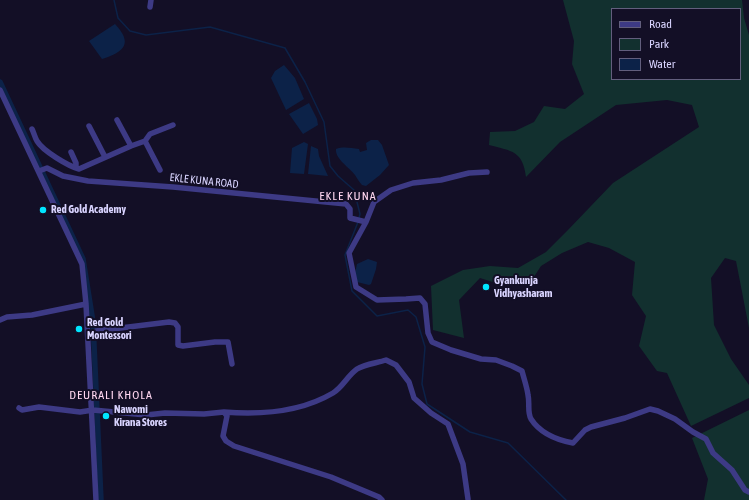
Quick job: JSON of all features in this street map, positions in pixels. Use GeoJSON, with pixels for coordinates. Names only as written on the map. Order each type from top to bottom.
{"type":"FeatureCollection","features":[{"type":"Feature","properties":{"kind":"street"},"geometry":{"type":"LineString","coordinates":[[150,7],[151,0]]}},
{"type":"Feature","properties":{"kind":"street"},"geometry":{"type":"LineString","coordinates":[[0,90],[82,264],[86,304],[96,500]]}},
{"type":"Feature","properties":{"kind":"street"},"geometry":{"type":"LineString","coordinates":[[117,120],[131,146]]}},
{"type":"Feature","properties":{"kind":"street"},"geometry":{"type":"LineString","coordinates":[[39,171],[54,166],[84,168],[105,157],[145,141],[150,134],[173,125]]}},
{"type":"Feature","properties":{"kind":"street"},"geometry":{"type":"LineString","coordinates":[[89,126],[105,157]]}},
{"type":"Feature","properties":{"kind":"street"},"geometry":{"type":"LineString","coordinates":[[32,130],[37,142],[54,166]]}},
{"type":"Feature","properties":{"kind":"street"},"geometry":{"type":"LineString","coordinates":[[145,141],[160,170]]}},
{"type":"Feature","properties":{"kind":"street"},"geometry":{"type":"LineString","coordinates":[[71,152],[76,163],[76,168]]}},
{"type":"Feature","properties":{"kind":"street","name":"EKLE KUNA ROAD"},"geometry":{"type":"LineString","coordinates":[[54,166],[63,176],[88,181],[173,187],[346,204],[350,208],[350,218],[366,222]]}},
{"type":"Feature","properties":{"kind":"street"},"geometry":{"type":"LineString","coordinates":[[487,172],[469,173],[441,180],[413,184],[391,190],[374,202],[366,222],[349,253],[356,287],[377,300],[420,298],[425,304],[428,333],[432,342],[451,350],[481,359],[496,360],[522,370],[528,396],[528,409],[531,419],[544,433],[573,443],[585,430],[591,427],[650,410],[658,411],[706,439],[713,453],[732,470],[745,490],[749,492]]}},
{"type":"Feature","properties":{"kind":"street"},"geometry":{"type":"LineString","coordinates":[[0,320],[7,317],[32,315],[86,304]]}},
{"type":"Feature","properties":{"kind":"street"},"geometry":{"type":"LineString","coordinates":[[96,331],[175,323],[178,327],[178,345],[183,346],[228,342],[232,364]]}},
{"type":"Feature","properties":{"kind":"street"},"geometry":{"type":"LineString","coordinates":[[19,408],[22,410],[39,407],[80,412],[102,410],[146,415],[204,414],[224,412],[240,413],[290,409],[317,401],[335,392],[357,369],[386,360],[396,365],[409,382],[414,398],[431,413],[448,424],[463,464],[468,499]]}},
{"type":"Feature","properties":{"kind":"street"},"geometry":{"type":"LineString","coordinates":[[224,412],[227,416],[223,436],[226,441],[234,446],[331,477],[379,497],[382,500]]}},
{"type":"Feature","properties":{"kind":"green space"},"geometry":{"type":"Polygon","coordinates":[[[563,0],[742,0],[744,18],[749,35],[749,328],[736,261],[725,258],[711,278],[714,325],[731,359],[749,385],[749,398],[691,426],[667,373],[657,371],[639,346],[646,316],[632,295],[635,262],[609,248],[588,242],[562,253],[541,266],[528,286],[499,284],[480,278],[459,300],[464,338],[433,330],[431,286],[463,270],[490,266],[518,268],[546,252],[613,183],[699,127],[692,105],[667,100],[616,105],[560,142],[526,177],[519,157],[510,151],[489,145],[490,132],[515,131],[534,122],[544,106],[565,109],[584,94],[572,64],[574,41],[563,0]]]}},
{"type":"Feature","properties":{"kind":"green space"},"geometry":{"type":"Polygon","coordinates":[[[749,410],[749,500],[704,500],[708,479],[692,438],[749,410]]]}},
{"type":"Feature","properties":{"kind":"water"},"geometry":{"type":"Polygon","coordinates":[[[115,24],[124,36],[124,46],[116,53],[102,59],[89,41],[115,24]]]}},
{"type":"Feature","properties":{"kind":"water"},"geometry":{"type":"Polygon","coordinates":[[[284,65],[295,78],[304,99],[286,110],[271,78],[275,71],[284,65]]]}},
{"type":"Feature","properties":{"kind":"water"},"geometry":{"type":"Polygon","coordinates":[[[309,103],[317,119],[318,125],[303,134],[289,114],[309,103]]]}},
{"type":"Feature","properties":{"kind":"water"},"geometry":{"type":"Polygon","coordinates":[[[371,140],[378,140],[382,145],[389,165],[380,175],[366,186],[362,185],[340,160],[336,153],[336,149],[359,149],[360,152],[367,150],[366,143],[371,140]]]}},
{"type":"Feature","properties":{"kind":"water"},"geometry":{"type":"Polygon","coordinates":[[[304,142],[308,144],[304,174],[290,173],[292,148],[304,142]]]}},
{"type":"Feature","properties":{"kind":"water"},"geometry":{"type":"Polygon","coordinates":[[[311,146],[318,149],[319,156],[328,176],[308,174],[311,146]]]}},
{"type":"Feature","properties":{"kind":"water"},"geometry":{"type":"Polygon","coordinates":[[[368,259],[377,262],[371,284],[369,285],[357,282],[355,273],[357,264],[368,259]]]}},
{"type":"Feature","properties":{"kind":"waterway"},"geometry":{"type":"LineString","coordinates":[[114,0],[118,18],[130,31],[146,35],[210,27],[285,48],[305,82],[324,122],[330,166],[338,176],[354,190],[360,214],[359,218]]}},
{"type":"Feature","properties":{"kind":"waterway"},"geometry":{"type":"LineString","coordinates":[[0,82],[83,259],[93,322],[101,500]]}},
{"type":"Feature","properties":{"kind":"waterway"},"geometry":{"type":"LineString","coordinates":[[358,222],[345,255],[352,291],[377,316],[408,310],[416,317],[425,347],[422,384],[427,404],[470,432],[508,443],[566,500]]}},
{"type":"Feature","properties":{"kind":"place","name":"Red Gold Academy"},"geometry":{"type":"Point","coordinates":[43,210]}},
{"type":"Feature","properties":{"kind":"place","name":"Gyankunja Vidhyasharam"},"geometry":{"type":"Point","coordinates":[486,287]}},
{"type":"Feature","properties":{"kind":"place","name":"Red Gold Montessori"},"geometry":{"type":"Point","coordinates":[79,329]}},
{"type":"Feature","properties":{"kind":"place","name":"Nawomi Kirana Stores"},"geometry":{"type":"Point","coordinates":[106,416]}},
{"type":"Feature","properties":{"kind":"district","name":"EKLE KUNA"},"geometry":{"type":"Point","coordinates":[348,196]}},
{"type":"Feature","properties":{"kind":"district","name":"DEURALI KHOLA"},"geometry":{"type":"Point","coordinates":[111,395]}}]}
